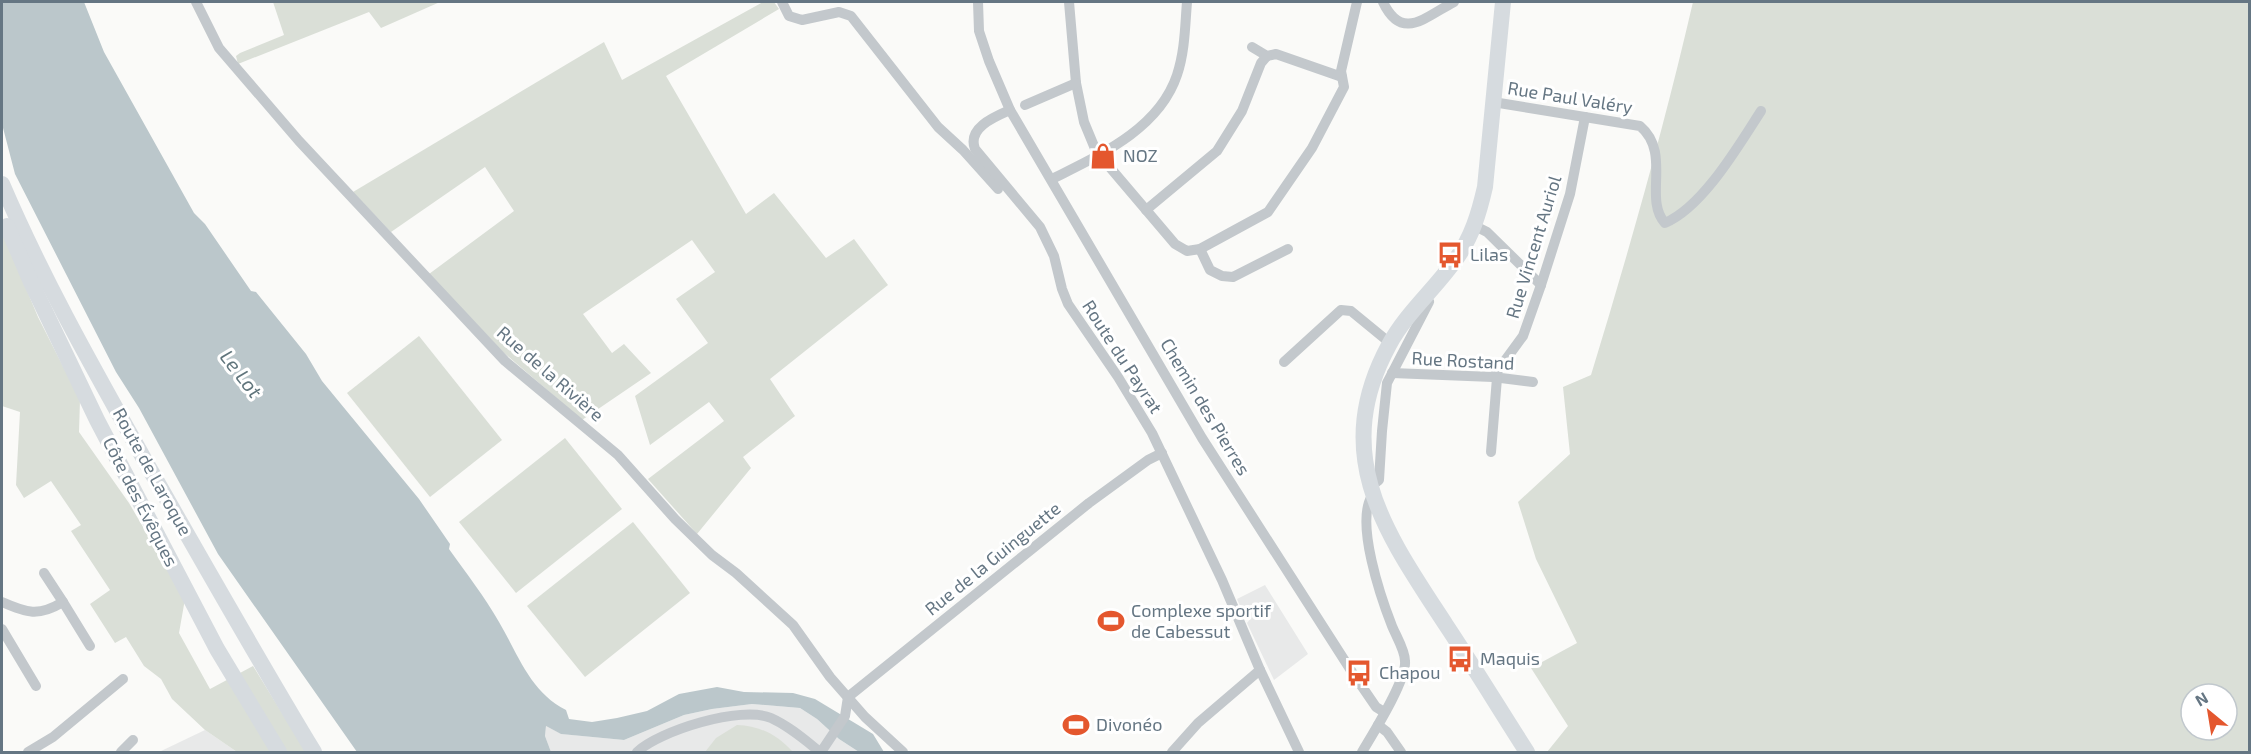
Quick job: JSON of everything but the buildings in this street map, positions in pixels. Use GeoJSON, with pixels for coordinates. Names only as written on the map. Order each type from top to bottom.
{"type":"FeatureCollection","features":[{"type":"Feature","properties":{"kind":"main road"},"geometry":{"type":"LineString","coordinates":[[1503,2],[1485,187],[1474,226],[1457,258],[1390,342],[1376,371],[1365,415],[1364,464],[1371,492],[1387,529],[1408,566],[1527,753]]}},
{"type":"Feature","properties":{"kind":"main road","name":"Route de Laroque"},"geometry":{"type":"LineString","coordinates":[[2,184],[28,244],[69,326],[257,658],[314,753]]}},
{"type":"Feature","properties":{"kind":"main road","name":"Côte des Évêques"},"geometry":{"type":"LineString","coordinates":[[2,212],[31,282],[97,420],[217,649],[279,753]]}},
{"type":"Feature","properties":{"kind":"street","name":"Rue de la Rivière"},"geometry":{"type":"LineString","coordinates":[[196,2],[219,48],[299,141],[505,361],[618,455],[675,519],[712,555],[736,573],[793,625],[830,677],[903,753]]}},
{"type":"Feature","properties":{"kind":"street"},"geometry":{"type":"LineString","coordinates":[[783,2],[789,16],[802,20],[839,12],[852,16],[938,127],[963,150],[1041,238],[1046,240]]}},
{"type":"Feature","properties":{"kind":"street"},"geometry":{"type":"LineString","coordinates":[[978,2],[979,31],[1006,111]]}},
{"type":"Feature","properties":{"kind":"street"},"geometry":{"type":"LineString","coordinates":[[1069,2],[1076,83],[1084,122],[1098,154],[1175,244],[1187,251],[1200,249],[1268,212],[1312,148],[1344,87],[1341,71],[1357,2]]}},
{"type":"Feature","properties":{"kind":"street"},"geometry":{"type":"LineString","coordinates":[[1052,178],[1098,154],[1140,127],[1162,103],[1177,77],[1183,53],[1187,2]]}},
{"type":"Feature","properties":{"kind":"street"},"geometry":{"type":"LineString","coordinates":[[1383,2],[1390,16],[1401,24],[1414,24],[1454,2]]}},
{"type":"Feature","properties":{"kind":"street"},"geometry":{"type":"LineString","coordinates":[[1252,47],[1267,56]]}},
{"type":"Feature","properties":{"kind":"street"},"geometry":{"type":"LineString","coordinates":[[1146,210],[1217,151],[1242,111],[1261,63],[1267,56],[1276,54],[1342,77]]}},
{"type":"Feature","properties":{"kind":"street"},"geometry":{"type":"LineString","coordinates":[[1024,105],[1076,83]]}},
{"type":"Feature","properties":{"kind":"street","name":"Rue Paul Valéry"},"geometry":{"type":"LineString","coordinates":[[1492,102],[1640,126],[1648,132],[1657,164],[1656,205],[1659,216],[1665,223],[1677,218],[1709,186],[1761,111]]}},
{"type":"Feature","properties":{"kind":"street","name":"Route du Payrat"},"geometry":{"type":"LineString","coordinates":[[1006,111],[979,128],[974,134],[972,142],[975,149],[1040,227],[1054,256],[1068,304],[1118,377],[1162,453],[1222,580],[1260,670],[1299,753]]}},
{"type":"Feature","properties":{"kind":"street","name":"Chemin des Pierres"},"geometry":{"type":"LineString","coordinates":[[1006,111],[1052,178],[1202,438],[1352,672],[1376,707],[1384,712]]}},
{"type":"Feature","properties":{"kind":"street","name":"Rue Vincent Auriol"},"geometry":{"type":"LineString","coordinates":[[1495,378],[1523,336],[1541,285],[1570,194],[1585,117]]}},
{"type":"Feature","properties":{"kind":"street"},"geometry":{"type":"LineString","coordinates":[[1474,226],[1487,232],[1541,285]]}},
{"type":"Feature","properties":{"kind":"street"},"geometry":{"type":"LineString","coordinates":[[1200,249],[1210,270],[1222,276],[1233,277],[1288,249]]}},
{"type":"Feature","properties":{"kind":"street"},"geometry":{"type":"LineString","coordinates":[[1362,753],[1402,675],[1406,661],[1379,593],[1369,553],[1367,512],[1371,492],[1379,480],[1388,383],[1429,302],[1424,299]]}},
{"type":"Feature","properties":{"kind":"street"},"geometry":{"type":"LineString","coordinates":[[1284,362],[1341,310],[1351,311],[1390,342]]}},
{"type":"Feature","properties":{"kind":"street","name":"Rue Rostand"},"geometry":{"type":"LineString","coordinates":[[1392,374],[1495,378],[1533,382]]}},
{"type":"Feature","properties":{"kind":"street"},"geometry":{"type":"LineString","coordinates":[[1491,452],[1495,378]]}},
{"type":"Feature","properties":{"kind":"street","name":"Rue de la Guinguette"},"geometry":{"type":"LineString","coordinates":[[848,697],[1089,503],[1148,460],[1162,453]]}},
{"type":"Feature","properties":{"kind":"street"},"geometry":{"type":"LineString","coordinates":[[44,573],[90,646]]}},
{"type":"Feature","properties":{"kind":"street"},"geometry":{"type":"LineString","coordinates":[[2,602],[27,613],[49,610],[63,602]]}},
{"type":"Feature","properties":{"kind":"street"},"geometry":{"type":"LineString","coordinates":[[2,629],[36,686]]}},
{"type":"Feature","properties":{"kind":"street"},"geometry":{"type":"LineString","coordinates":[[1172,753],[1198,723],[1260,670]]}},
{"type":"Feature","properties":{"kind":"street"},"geometry":{"type":"LineString","coordinates":[[28,753],[53,737],[123,679]]}},
{"type":"Feature","properties":{"kind":"street"},"geometry":{"type":"LineString","coordinates":[[637,753],[644,745],[664,734],[713,719],[739,714],[770,717],[800,735],[820,752],[845,716],[848,697]]}},
{"type":"Feature","properties":{"kind":"street"},"geometry":{"type":"LineString","coordinates":[[1378,724],[1387,732],[1401,753]]}},
{"type":"Feature","properties":{"kind":"street"},"geometry":{"type":"LineString","coordinates":[[121,753],[132,740]]}},
{"type":"Feature","properties":{"kind":"shaded area"},"geometry":{"type":"Polygon","coordinates":[[[273,2],[440,2],[381,28],[369,12],[238,64],[236,56],[240,53],[284,35],[273,2]]]}},
{"type":"Feature","properties":{"kind":"shaded area"},"geometry":{"type":"Polygon","coordinates":[[[763,2],[774,2],[779,9],[666,76],[746,214],[774,193],[826,258],[854,239],[888,285],[770,379],[795,416],[743,457],[751,468],[697,534],[648,479],[724,421],[709,402],[650,445],[635,396],[708,343],[676,299],[715,272],[692,240],[583,314],[612,353],[624,344],[651,373],[582,420],[503,352],[429,274],[514,211],[485,167],[391,232],[353,192],[604,42],[622,80],[763,2]]]}},
{"type":"Feature","properties":{"kind":"shaded area"},"geometry":{"type":"Polygon","coordinates":[[[1693,2],[2249,2],[2249,752],[1547,752],[1568,726],[1531,668],[1577,643],[1536,559],[1518,502],[1570,454],[1563,387],[1591,375],[1670,96],[1693,2]]]}},
{"type":"Feature","properties":{"kind":"shaded area"},"geometry":{"type":"Polygon","coordinates":[[[2,231],[38,317],[80,400],[79,432],[129,503],[185,599],[179,633],[210,689],[253,666],[306,752],[237,752],[205,730],[172,699],[161,679],[144,666],[126,637],[115,643],[90,604],[110,590],[71,531],[81,525],[51,481],[24,498],[16,485],[20,412],[2,406],[2,231]]]}},
{"type":"Feature","properties":{"kind":"shaded area"},"geometry":{"type":"Polygon","coordinates":[[[419,336],[502,440],[430,497],[347,393],[419,336]]]}},
{"type":"Feature","properties":{"kind":"shaded area"},"geometry":{"type":"Polygon","coordinates":[[[565,438],[622,509],[516,593],[459,522],[565,438]]]}},
{"type":"Feature","properties":{"kind":"shaded area"},"geometry":{"type":"Polygon","coordinates":[[[633,522],[690,593],[585,677],[527,606],[633,522]]]}},
{"type":"Feature","properties":{"kind":"shaded area"},"geometry":{"type":"Polygon","coordinates":[[[1265,585],[1308,654],[1274,680],[1247,623],[1251,618],[1246,607],[1241,608],[1237,599],[1265,585]]]}},
{"type":"Feature","properties":{"kind":"shaded area"},"geometry":{"type":"Polygon","coordinates":[[[752,704],[800,708],[859,752],[551,752],[545,736],[546,726],[562,734],[624,740],[684,715],[752,704]]]}},
{"type":"Feature","properties":{"kind":"shaded area"},"geometry":{"type":"Polygon","coordinates":[[[737,725],[768,732],[793,752],[705,752],[716,738],[737,725]]]}},
{"type":"Feature","properties":{"kind":"shaded area"},"geometry":{"type":"Polygon","coordinates":[[[205,730],[237,752],[159,752],[205,730]]]}},
{"type":"Feature","properties":{"kind":"water","name":"Le Lot"},"geometry":{"type":"Polygon","coordinates":[[[2,2],[84,2],[104,52],[194,213],[205,224],[251,291],[256,292],[306,354],[322,381],[419,499],[450,544],[449,549],[494,613],[534,683],[543,693],[566,710],[569,719],[592,722],[617,718],[647,711],[679,694],[717,687],[744,692],[793,693],[815,699],[873,734],[884,752],[859,752],[800,708],[752,704],[684,715],[624,740],[561,734],[546,726],[545,736],[551,752],[357,752],[218,554],[139,408],[116,372],[15,174],[2,124],[2,2]]]}},
{"type":"Feature","properties":{"kind":"place","name":"NOZ"},"geometry":{"type":"Point","coordinates":[1103,156]}},
{"type":"Feature","properties":{"kind":"place","name":"Lilas"},"geometry":{"type":"Point","coordinates":[1450,255]}},
{"type":"Feature","properties":{"kind":"place","name":"Complexe sportif de Cabessut"},"geometry":{"type":"Point","coordinates":[1111,621]}},
{"type":"Feature","properties":{"kind":"place","name":"Maquis"},"geometry":{"type":"Point","coordinates":[1460,659]}},
{"type":"Feature","properties":{"kind":"place","name":"Chapou"},"geometry":{"type":"Point","coordinates":[1359,673]}},
{"type":"Feature","properties":{"kind":"place","name":"Divonéo"},"geometry":{"type":"Point","coordinates":[1076,725]}}]}
